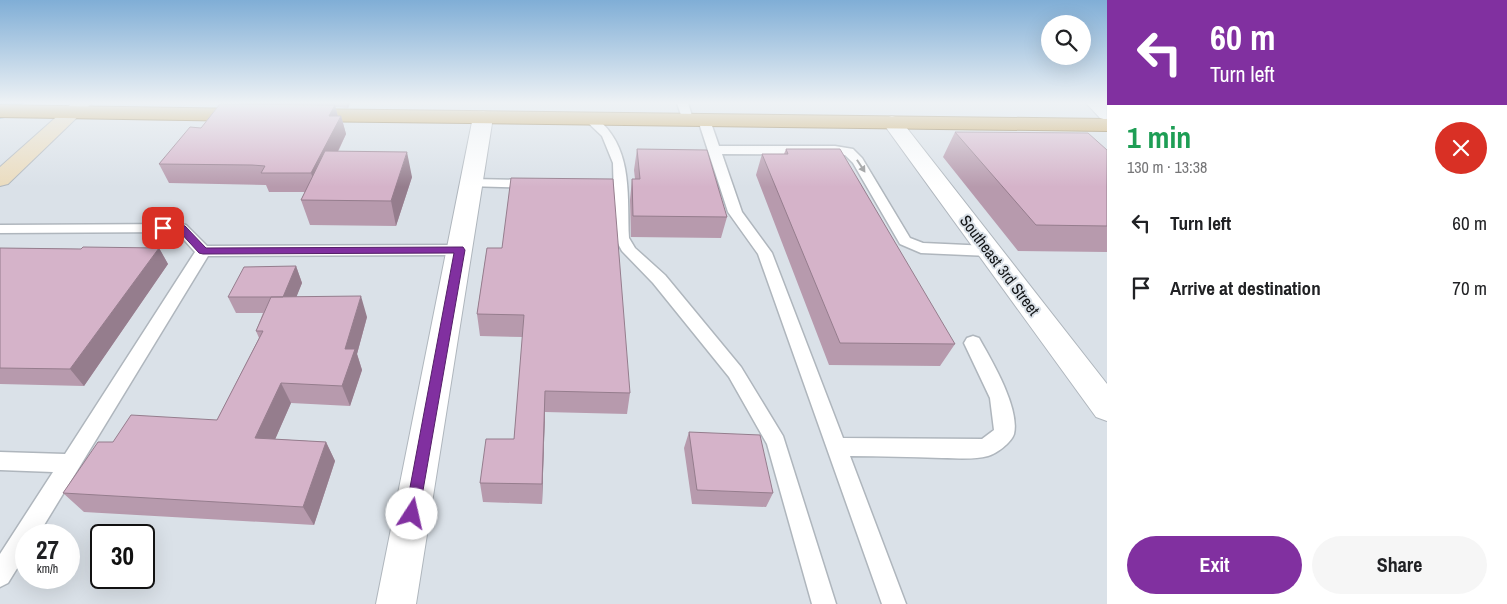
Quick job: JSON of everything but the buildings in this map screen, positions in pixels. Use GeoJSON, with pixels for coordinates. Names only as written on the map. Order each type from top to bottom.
{"type":"FeatureCollection","features":[{"type":"Feature","properties":{"kind":"main road"},"geometry":{"type":"LineString","coordinates":[[0,180],[53,131]]}},
{"type":"Feature","properties":{"kind":"street"},"geometry":{"type":"LineString","coordinates":[[396,604],[480,131]]}},
{"type":"Feature","properties":{"kind":"street","name":"Southeast 3rd Street"},"geometry":{"type":"LineString","coordinates":[[899,131],[1107,408]]}},
{"type":"Feature","properties":{"kind":"lane"},"geometry":{"type":"LineString","coordinates":[[604,131],[607,134],[619,162],[615,186],[622,238],[629,251],[659,279],[735,372],[776,442],[824,604]]}},
{"type":"Feature","properties":{"kind":"lane"},"geometry":{"type":"LineString","coordinates":[[702,131],[714,150],[735,212],[765,253],[894,604]]}},
{"type":"Feature","properties":{"kind":"lane"},"geometry":{"type":"LineString","coordinates":[[714,150],[835,150],[848,152],[858,161],[906,241],[921,248],[989,251]]}},
{"type":"Feature","properties":{"kind":"lane"},"geometry":{"type":"LineString","coordinates":[[471,183],[551,184]]}},
{"type":"Feature","properties":{"kind":"lane"},"geometry":{"type":"LineString","coordinates":[[0,228],[181,228],[203,251],[459,250]]}},
{"type":"Feature","properties":{"kind":"lane"},"geometry":{"type":"LineString","coordinates":[[0,575],[203,251]]}},
{"type":"Feature","properties":{"kind":"lane"},"geometry":{"type":"LineString","coordinates":[[837,447],[986,448],[1004,434],[1005,421],[998,392],[973,343]]}},
{"type":"Feature","properties":{"kind":"lane"},"geometry":{"type":"LineString","coordinates":[[0,461],[70,463]]}},
{"type":"Feature","properties":{"kind":"route"},"geometry":{"type":"LineString","coordinates":[[163,228],[181,228],[203,251],[459,250],[412,514]]}}]}
